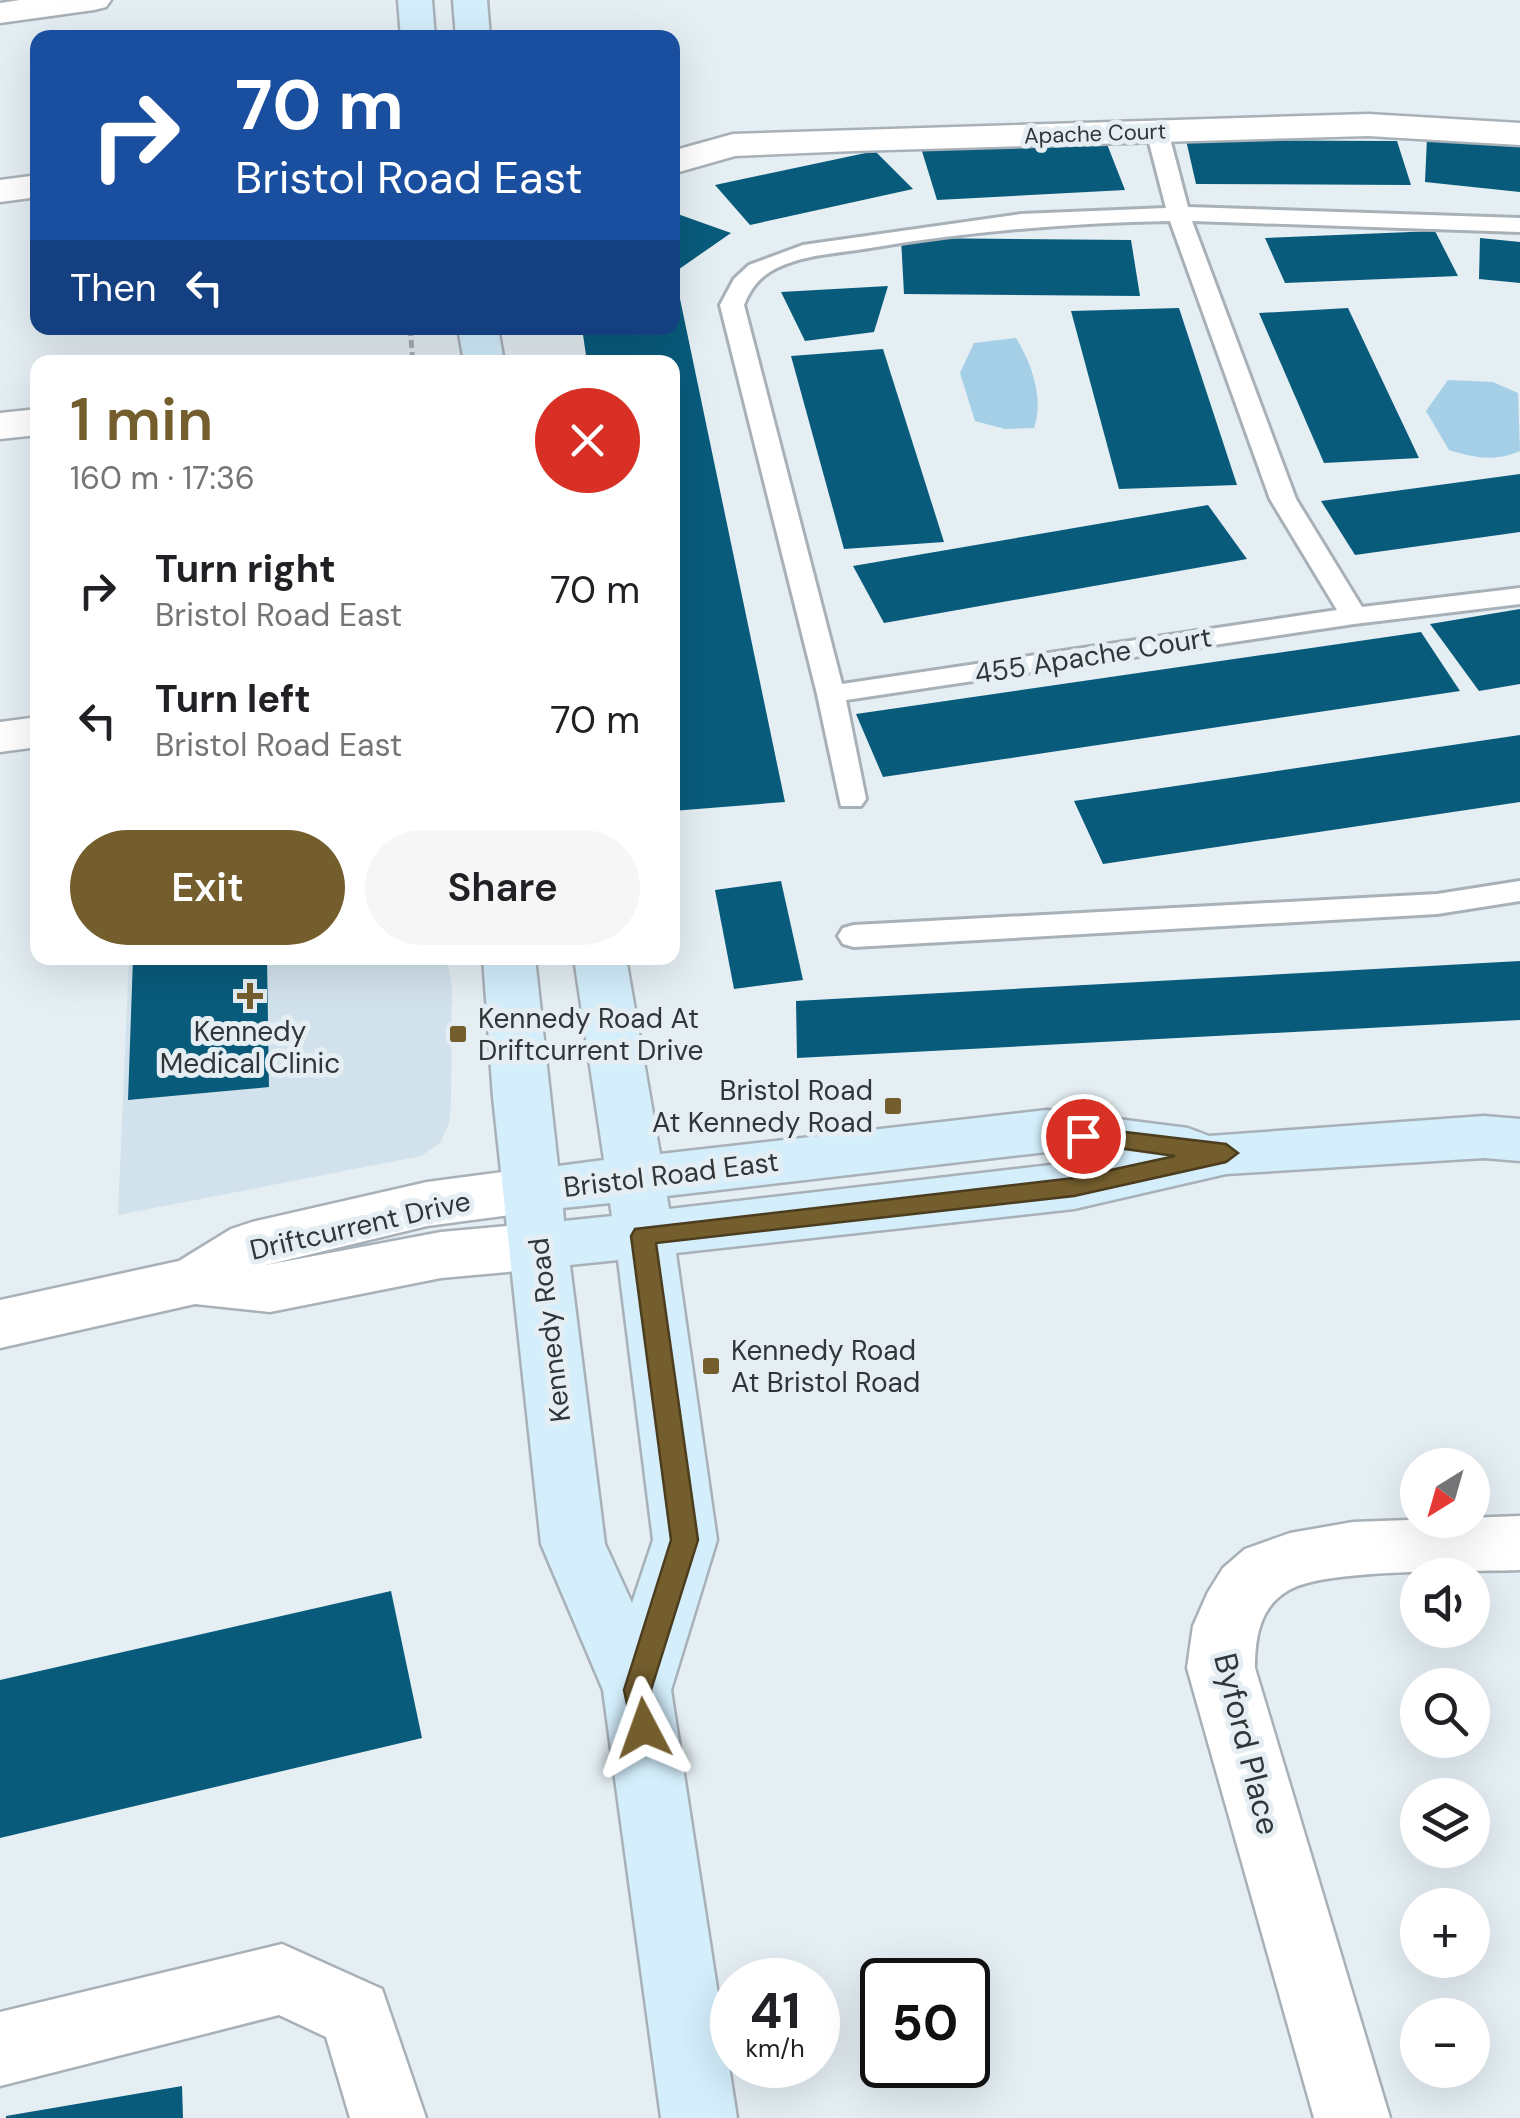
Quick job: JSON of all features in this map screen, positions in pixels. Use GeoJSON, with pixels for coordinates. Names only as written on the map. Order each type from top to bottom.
{"type":"FeatureCollection","features":[{"type":"Feature","properties":{"kind":"main road"},"geometry":{"type":"LineString","coordinates":[[415,0],[417,30]]}},
{"type":"Feature","properties":{"kind":"main road"},"geometry":{"type":"LineString","coordinates":[[470,0],[472,30]]}},
{"type":"Feature","properties":{"kind":"main road","name":"Kennedy Road"},"geometry":{"type":"LineString","coordinates":[[510,965],[573,1544],[638,1690],[699,2118]]}},
{"type":"Feature","properties":{"kind":"main road","name":"Kennedy Road"},"geometry":{"type":"LineString","coordinates":[[601,965],[685,1540],[638,1690]]}},
{"type":"Feature","properties":{"kind":"main road","name":"Bristol Road East"},"geometry":{"type":"LineString","coordinates":[[536,1218],[639,1207],[1074,1187],[1226,1153],[1484,1138],[1520,1140]]}},
{"type":"Feature","properties":{"kind":"street"},"geometry":{"type":"LineString","coordinates":[[0,13],[94,0]]}},
{"type":"Feature","properties":{"kind":"street","name":"Apache Court"},"geometry":{"type":"LineString","coordinates":[[680,161],[733,145],[1157,131],[1368,125],[1520,134]]}},
{"type":"Feature","properties":{"kind":"street"},"geometry":{"type":"LineString","coordinates":[[0,191],[30,187]]}},
{"type":"Feature","properties":{"kind":"street"},"geometry":{"type":"LineString","coordinates":[[0,426],[30,423]]}},
{"type":"Feature","properties":{"kind":"street"},"geometry":{"type":"LineString","coordinates":[[0,738],[30,733]]}},
{"type":"Feature","properties":{"kind":"street","name":"Driftcurrent Drive"},"geometry":{"type":"LineString","coordinates":[[0,1324],[195,1281],[270,1289],[441,1255],[536,1218]]}},
{"type":"Feature","properties":{"kind":"street","name":"Byford Place"},"geometry":{"type":"LineString","coordinates":[[1352,2118],[1221,1668],[1220,1640],[1234,1603],[1268,1570],[1310,1556],[1520,1544]]}},
{"type":"Feature","properties":{"kind":"street"},"geometry":{"type":"LineString","coordinates":[[0,2049],[282,1979],[356,2014],[388,2118]]}},
{"type":"Feature","properties":{"kind":"lane"},"geometry":{"type":"LineString","coordinates":[[1157,131],[1179,216],[1283,499],[1354,616]]}},
{"type":"Feature","properties":{"kind":"lane"},"geometry":{"type":"LineString","coordinates":[[851,799],[831,694],[732,305],[740,282],[772,261],[945,226],[1179,216],[1336,216],[1520,225]]}},
{"type":"Feature","properties":{"kind":"lane","name":"455 Apache Court"},"geometry":{"type":"LineString","coordinates":[[831,694],[1354,616],[1520,596]]}},
{"type":"Feature","properties":{"kind":"lane"},"geometry":{"type":"LineString","coordinates":[[854,936],[1437,904],[1520,891]]}},
{"type":"Feature","properties":{"kind":"shaded area"},"geometry":{"type":"Polygon","coordinates":[[[1016,338],[1035,382],[1038,405],[1034,428],[1005,429],[975,421],[960,373],[974,343],[1016,338]]]}},
{"type":"Feature","properties":{"kind":"shaded area"},"geometry":{"type":"Polygon","coordinates":[[[1448,380],[1493,382],[1518,393],[1520,451],[1485,458],[1449,450],[1426,411],[1448,380]]]}},
{"type":"Feature","properties":{"kind":"shaded area"},"geometry":{"type":"Polygon","coordinates":[[[129,965],[448,965],[452,988],[451,1103],[449,1124],[440,1143],[421,1156],[118,1215],[129,965]]]}},
{"type":"Feature","properties":{"kind":"building"},"geometry":{"type":"Polygon","coordinates":[[[1427,138],[1520,147],[1520,192],[1425,182],[1427,138]]]}},
{"type":"Feature","properties":{"kind":"building"},"geometry":{"type":"Polygon","coordinates":[[[1105,139],[1125,190],[937,200],[921,148],[1105,139]]]}},
{"type":"Feature","properties":{"kind":"building"},"geometry":{"type":"Polygon","coordinates":[[[1186,140],[1397,141],[1411,185],[1196,184],[1186,140]]]}},
{"type":"Feature","properties":{"kind":"building"},"geometry":{"type":"Polygon","coordinates":[[[875,151],[913,189],[750,225],[715,185],[875,151]]]}},
{"type":"Feature","properties":{"kind":"building"},"geometry":{"type":"Polygon","coordinates":[[[680,215],[731,233],[680,268],[680,215]]]}},
{"type":"Feature","properties":{"kind":"building"},"geometry":{"type":"Polygon","coordinates":[[[1435,231],[1458,276],[1285,283],[1265,238],[1435,231]]]}},
{"type":"Feature","properties":{"kind":"building"},"geometry":{"type":"Polygon","coordinates":[[[901,238],[1131,240],[1140,296],[904,294],[901,238]]]}},
{"type":"Feature","properties":{"kind":"building"},"geometry":{"type":"Polygon","coordinates":[[[1480,238],[1520,242],[1520,283],[1479,279],[1480,238]]]}},
{"type":"Feature","properties":{"kind":"building"},"geometry":{"type":"Polygon","coordinates":[[[888,286],[874,332],[805,341],[781,292],[888,286]]]}},
{"type":"Feature","properties":{"kind":"building"},"geometry":{"type":"Polygon","coordinates":[[[680,299],[785,802],[680,810],[680,355],[586,355],[583,335],[680,335],[680,299]]]}},
{"type":"Feature","properties":{"kind":"building"},"geometry":{"type":"Polygon","coordinates":[[[1179,308],[1237,485],[1119,489],[1071,311],[1179,308]]]}},
{"type":"Feature","properties":{"kind":"building"},"geometry":{"type":"Polygon","coordinates":[[[1348,308],[1419,458],[1324,463],[1259,313],[1348,308]]]}},
{"type":"Feature","properties":{"kind":"building"},"geometry":{"type":"Polygon","coordinates":[[[883,349],[944,542],[844,549],[791,356],[883,349]]]}},
{"type":"Feature","properties":{"kind":"building"},"geometry":{"type":"Polygon","coordinates":[[[1520,474],[1520,532],[1355,555],[1321,501],[1520,474]]]}},
{"type":"Feature","properties":{"kind":"building"},"geometry":{"type":"Polygon","coordinates":[[[1208,505],[1247,559],[884,623],[853,566],[1208,505]]]}},
{"type":"Feature","properties":{"kind":"building"},"geometry":{"type":"Polygon","coordinates":[[[1520,609],[1520,684],[1479,691],[1430,624],[1520,609]]]}},
{"type":"Feature","properties":{"kind":"building"},"geometry":{"type":"Polygon","coordinates":[[[1421,632],[1460,691],[883,777],[856,714],[1421,632]]]}},
{"type":"Feature","properties":{"kind":"building"},"geometry":{"type":"Polygon","coordinates":[[[1520,735],[1520,802],[1103,864],[1074,801],[1520,735]]]}},
{"type":"Feature","properties":{"kind":"building"},"geometry":{"type":"Polygon","coordinates":[[[781,881],[803,980],[734,989],[715,890],[781,881]]]}},
{"type":"Feature","properties":{"kind":"building"},"geometry":{"type":"Polygon","coordinates":[[[1520,961],[1520,1020],[797,1058],[796,1001],[1520,961]]]}},
{"type":"Feature","properties":{"kind":"building"},"geometry":{"type":"Polygon","coordinates":[[[133,965],[267,965],[269,1087],[128,1100],[133,965]]]}},
{"type":"Feature","properties":{"kind":"building"},"geometry":{"type":"Polygon","coordinates":[[[391,1591],[422,1738],[0,1838],[0,1680],[391,1591]]]}},
{"type":"Feature","properties":{"kind":"building"},"geometry":{"type":"Polygon","coordinates":[[[182,2086],[183,2118],[6,2118],[6,2116],[182,2086]]]}},
{"type":"Feature","properties":{"kind":"place","name":"Kennedy Medical Clinic"},"geometry":{"type":"Point","coordinates":[250,996]}},
{"type":"Feature","properties":{"kind":"place","name":"Kennedy Road At Driftcurrent Drive"},"geometry":{"type":"Point","coordinates":[458,1034]}},
{"type":"Feature","properties":{"kind":"place","name":"Bristol Road At Kennedy Road"},"geometry":{"type":"Point","coordinates":[893,1106]}},
{"type":"Feature","properties":{"kind":"place","name":"Kennedy Road At Bristol Road"},"geometry":{"type":"Point","coordinates":[711,1366]}},
{"type":"Feature","properties":{"kind":"route"},"geometry":{"type":"LineString","coordinates":[[644,1728],[638,1690],[685,1540],[660,1336],[643,1236],[1074,1187],[1226,1153],[1083,1136]]}}]}
